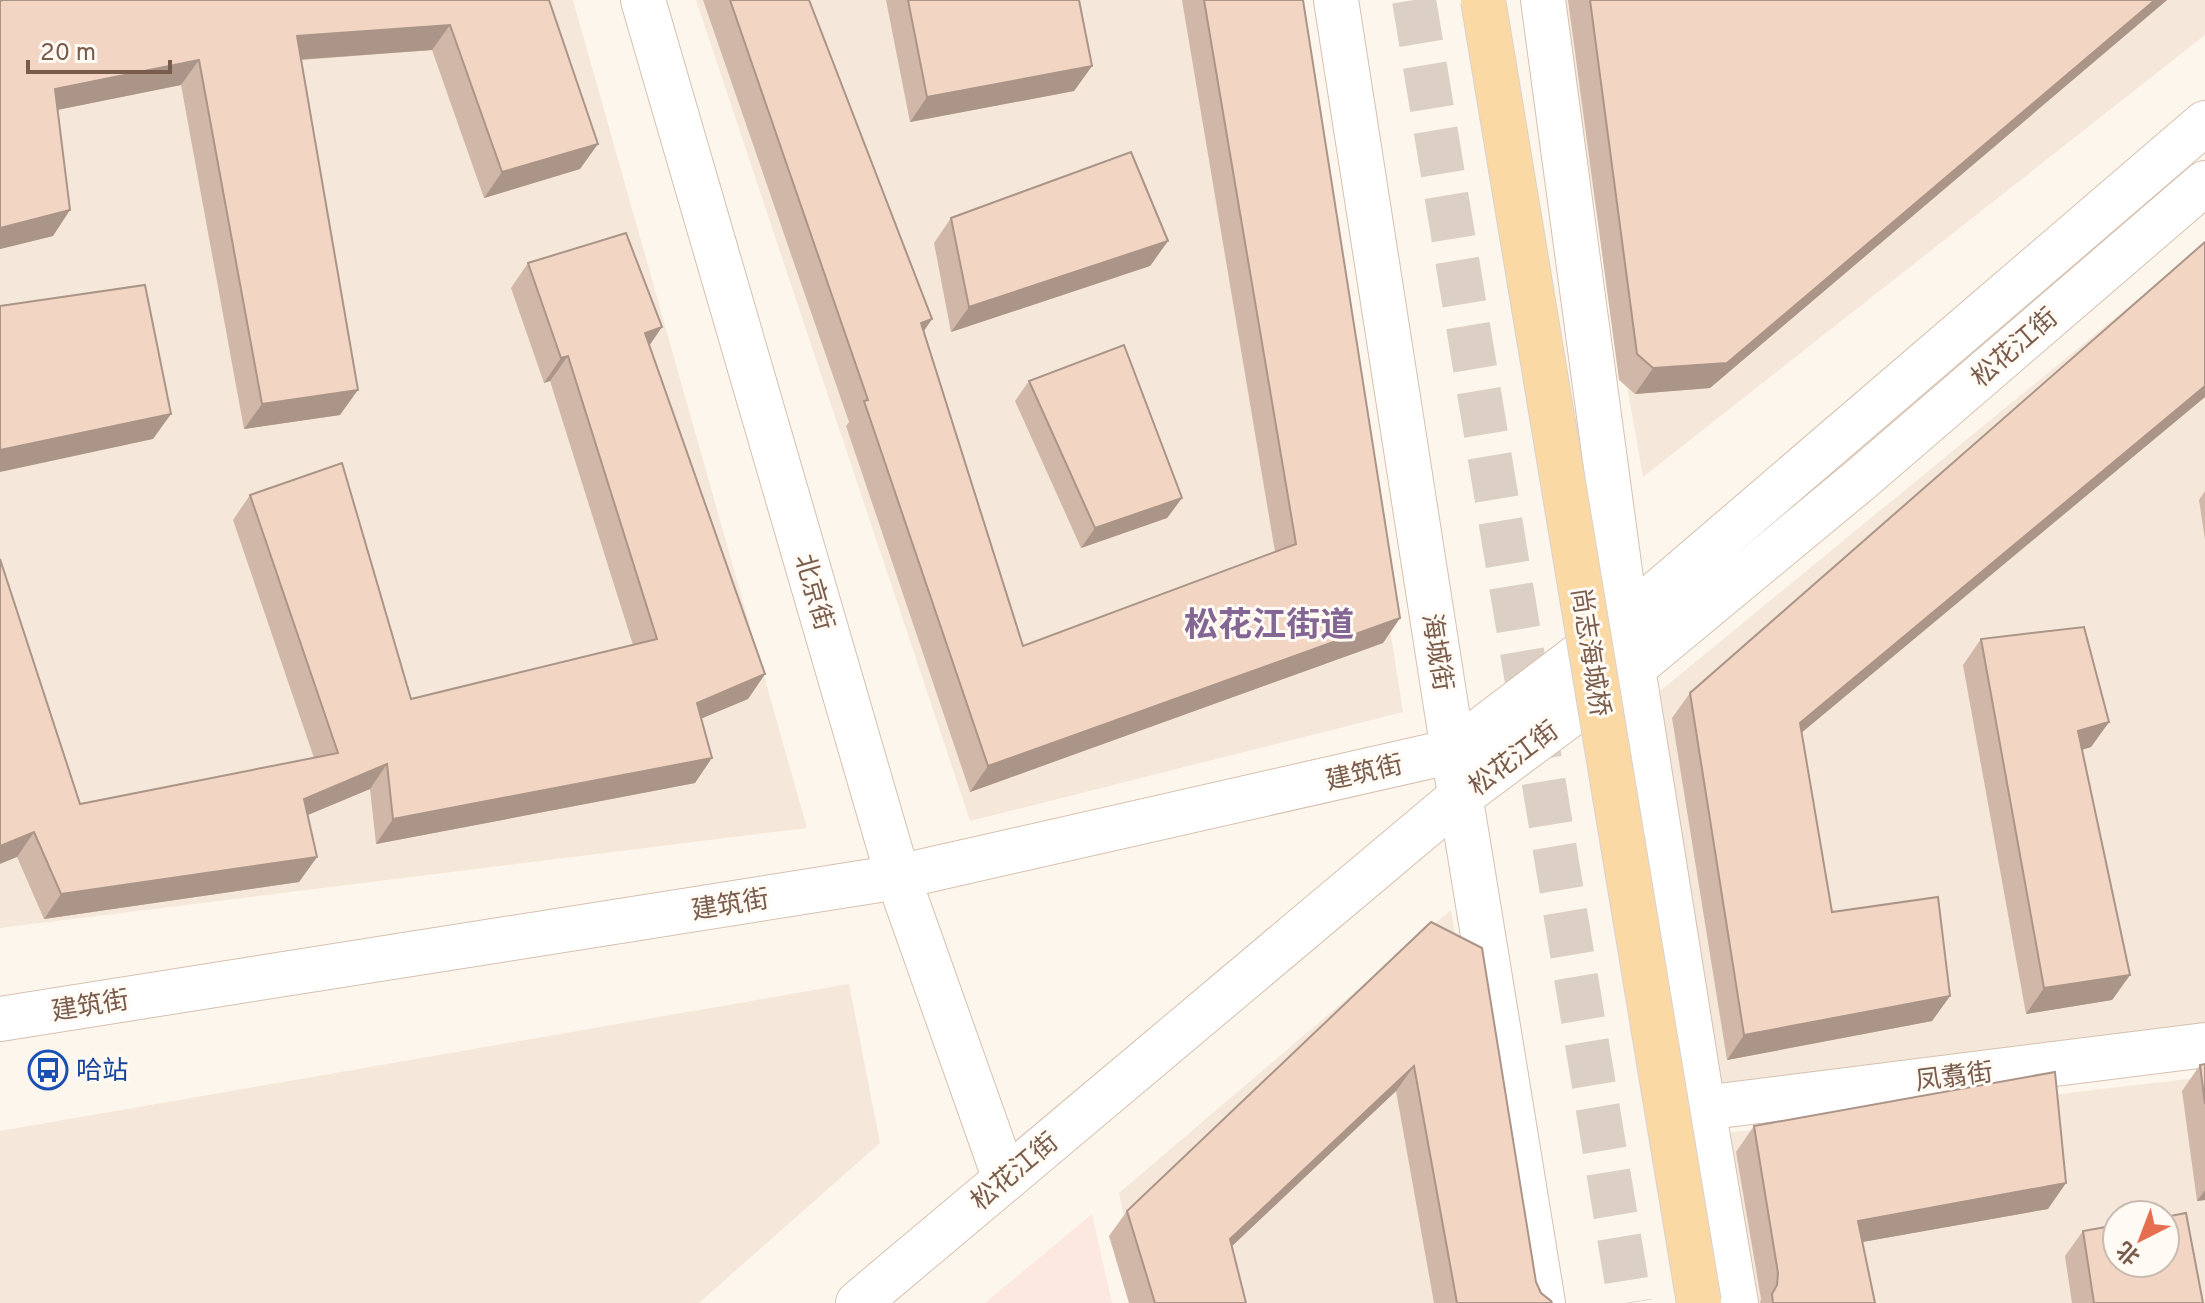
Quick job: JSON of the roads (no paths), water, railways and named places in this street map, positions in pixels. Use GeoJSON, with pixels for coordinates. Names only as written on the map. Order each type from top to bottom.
{"type":"FeatureCollection","features":[{"type":"Feature","properties":{"kind":"main road","name":"尚志海城桥"},"geometry":{"type":"LineString","coordinates":[[1483,0],[1699,1303]]}},
{"type":"Feature","properties":{"kind":"street","name":"北京街"},"geometry":{"type":"LineString","coordinates":[[643,0],[898,877],[1005,1179]]}},
{"type":"Feature","properties":{"kind":"street","name":"海城街"},"geometry":{"type":"LineString","coordinates":[[1336,0],[1543,1303]]}},
{"type":"Feature","properties":{"kind":"street"},"geometry":{"type":"LineString","coordinates":[[1543,0],[1633,668],[1736,1303]]}},
{"type":"Feature","properties":{"kind":"street","name":"松花江街"},"geometry":{"type":"LineString","coordinates":[[1453,751],[1627,619],[2205,123]]}},
{"type":"Feature","properties":{"kind":"street","name":"松花江街"},"geometry":{"type":"LineString","coordinates":[[858,1303],[1461,796],[1633,668],[1860,480],[2205,183]]}},
{"type":"Feature","properties":{"kind":"street","name":"建筑街"},"geometry":{"type":"LineString","coordinates":[[0,1019],[898,877],[1453,751]]}},
{"type":"Feature","properties":{"kind":"street","name":"凤翥街"},"geometry":{"type":"LineString","coordinates":[[1703,1108],[2205,1045]]}},
{"type":"Feature","properties":{"kind":"tunnel"},"geometry":{"type":"LineString","coordinates":[[1414,0],[1630,1303]]}},
{"type":"Feature","properties":{"kind":"place","name":"哈站"},"geometry":{"type":"Point","coordinates":[48,1070]}},
{"type":"Feature","properties":{"kind":"district","name":"松花江街道"},"geometry":{"type":"Point","coordinates":[1269,624]}}]}
